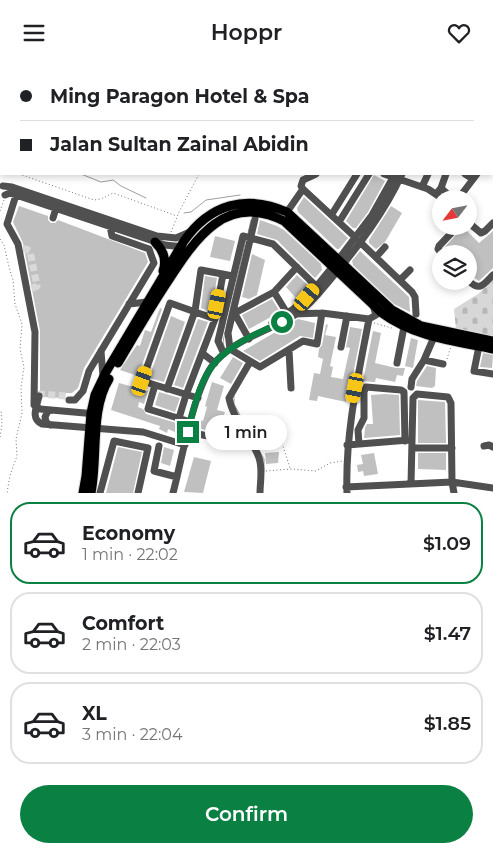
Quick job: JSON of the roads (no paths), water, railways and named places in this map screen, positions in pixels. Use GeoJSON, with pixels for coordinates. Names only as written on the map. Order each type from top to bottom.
{"type":"FeatureCollection","features":[{"type":"Feature","properties":{"kind":"main road"},"geometry":{"type":"LineString","coordinates":[[83,493],[95,414],[95,395],[103,377],[190,233],[207,216],[233,205],[263,204],[287,212],[373,305],[404,327],[434,337],[493,349]]}},
{"type":"Feature","properties":{"kind":"main road"},"geometry":{"type":"LineString","coordinates":[[95,414],[106,383],[164,287],[193,244],[206,230],[227,217],[245,211],[267,213],[284,221],[383,303],[410,321],[429,328],[493,341]]}},
{"type":"Feature","properties":{"kind":"main road"},"geometry":{"type":"LineString","coordinates":[[155,242],[162,250],[165,263],[160,281]]}},
{"type":"Feature","properties":{"kind":"main road"},"geometry":{"type":"LineString","coordinates":[[91,493],[94,477],[93,428]]}},
{"type":"Feature","properties":{"kind":"street"},"geometry":{"type":"LineString","coordinates":[[314,175],[303,180],[301,186],[303,189],[332,214],[412,292],[415,297],[416,314]]}},
{"type":"Feature","properties":{"kind":"street"},"geometry":{"type":"LineString","coordinates":[[332,214],[356,175]]}},
{"type":"Feature","properties":{"kind":"street"},"geometry":{"type":"LineString","coordinates":[[339,222],[367,175]]}},
{"type":"Feature","properties":{"kind":"street"},"geometry":{"type":"LineString","coordinates":[[422,187],[428,175]]}},
{"type":"Feature","properties":{"kind":"street"},"geometry":{"type":"LineString","coordinates":[[441,190],[446,175]]}},
{"type":"Feature","properties":{"kind":"street"},"geometry":{"type":"LineString","coordinates":[[266,328],[296,314],[313,299],[358,240],[377,219],[397,176],[432,190]]}},
{"type":"Feature","properties":{"kind":"street"},"geometry":{"type":"LineString","coordinates":[[465,190],[475,177]]}},
{"type":"Feature","properties":{"kind":"street"},"geometry":{"type":"LineString","coordinates":[[2,186],[6,190],[3,197]]}},
{"type":"Feature","properties":{"kind":"street"},"geometry":{"type":"LineString","coordinates":[[2,186],[12,187],[158,236],[176,238],[190,233]]}},
{"type":"Feature","properties":{"kind":"street"},"geometry":{"type":"LineString","coordinates":[[287,212],[303,189]]}},
{"type":"Feature","properties":{"kind":"street"},"geometry":{"type":"LineString","coordinates":[[3,197],[10,193],[155,242],[180,248],[193,244]]}},
{"type":"Feature","properties":{"kind":"street"},"geometry":{"type":"LineString","coordinates":[[16,195],[7,224],[21,250],[29,290],[35,331],[36,372],[33,402],[36,411]]}},
{"type":"Feature","properties":{"kind":"street"},"geometry":{"type":"LineString","coordinates":[[53,218],[56,208]]}},
{"type":"Feature","properties":{"kind":"street"},"geometry":{"type":"LineString","coordinates":[[227,351],[228,333],[255,219]]}},
{"type":"Feature","properties":{"kind":"street"},"geometry":{"type":"LineString","coordinates":[[478,230],[481,233],[493,223]]}},
{"type":"Feature","properties":{"kind":"street"},"geometry":{"type":"LineString","coordinates":[[73,427],[68,398],[75,400],[83,391],[89,371],[154,263],[149,249],[112,236],[110,227]]}},
{"type":"Feature","properties":{"kind":"street"},"geometry":{"type":"LineString","coordinates":[[440,245],[449,235]]}},
{"type":"Feature","properties":{"kind":"street"},"geometry":{"type":"LineString","coordinates":[[316,286],[273,244],[243,236],[218,341],[227,351],[260,367],[303,341],[317,344],[322,313]]}},
{"type":"Feature","properties":{"kind":"street"},"geometry":{"type":"LineString","coordinates":[[376,257],[386,247]]}},
{"type":"Feature","properties":{"kind":"street"},"geometry":{"type":"LineString","coordinates":[[173,493],[198,398],[208,373],[215,363],[227,351],[266,328],[303,301],[338,265]]}},
{"type":"Feature","properties":{"kind":"street"},"geometry":{"type":"LineString","coordinates":[[234,314],[274,292],[297,267]]}},
{"type":"Feature","properties":{"kind":"street"},"geometry":{"type":"LineString","coordinates":[[166,389],[195,311],[201,270],[233,276]]}},
{"type":"Feature","properties":{"kind":"street"},"geometry":{"type":"LineString","coordinates":[[400,280],[410,270]]}},
{"type":"Feature","properties":{"kind":"street"},"geometry":{"type":"LineString","coordinates":[[179,418],[215,319],[223,274]]}},
{"type":"Feature","properties":{"kind":"street"},"geometry":{"type":"LineString","coordinates":[[477,287],[482,286],[493,275]]}},
{"type":"Feature","properties":{"kind":"street"},"geometry":{"type":"LineString","coordinates":[[126,316],[132,302],[146,284]]}},
{"type":"Feature","properties":{"kind":"street"},"geometry":{"type":"LineString","coordinates":[[274,292],[286,313]]}},
{"type":"Feature","properties":{"kind":"street"},"geometry":{"type":"LineString","coordinates":[[313,299],[314,307],[322,313]]}},
{"type":"Feature","properties":{"kind":"street"},"geometry":{"type":"LineString","coordinates":[[132,302],[148,302]]}},
{"type":"Feature","properties":{"kind":"street"},"geometry":{"type":"LineString","coordinates":[[198,398],[142,381],[169,304],[172,303],[215,319]]}},
{"type":"Feature","properties":{"kind":"street"},"geometry":{"type":"LineString","coordinates":[[296,314],[322,313],[368,320],[376,315],[373,305]]}},
{"type":"Feature","properties":{"kind":"street"},"geometry":{"type":"LineString","coordinates":[[234,314],[249,339]]}},
{"type":"Feature","properties":{"kind":"street"},"geometry":{"type":"LineString","coordinates":[[341,347],[347,316]]}},
{"type":"Feature","properties":{"kind":"street"},"geometry":{"type":"LineString","coordinates":[[368,320],[352,405],[346,461],[346,490],[452,482],[493,488]]}},
{"type":"Feature","properties":{"kind":"street"},"geometry":{"type":"LineString","coordinates":[[397,363],[404,327]]}},
{"type":"Feature","properties":{"kind":"street"},"geometry":{"type":"LineString","coordinates":[[411,387],[412,379],[424,360],[434,337]]}},
{"type":"Feature","properties":{"kind":"street"},"geometry":{"type":"LineString","coordinates":[[31,344],[32,361],[36,372]]}},
{"type":"Feature","properties":{"kind":"street"},"geometry":{"type":"LineString","coordinates":[[479,346],[474,371],[493,374]]}},
{"type":"Feature","properties":{"kind":"street"},"geometry":{"type":"LineString","coordinates":[[289,350],[291,388]]}},
{"type":"Feature","properties":{"kind":"street"},"geometry":{"type":"LineString","coordinates":[[101,351],[103,377]]}},
{"type":"Feature","properties":{"kind":"street"},"geometry":{"type":"LineString","coordinates":[[202,353],[215,363]]}},
{"type":"Feature","properties":{"kind":"street"},"geometry":{"type":"LineString","coordinates":[[424,360],[443,364]]}},
{"type":"Feature","properties":{"kind":"street"},"geometry":{"type":"LineString","coordinates":[[250,362],[229,398],[233,411],[259,456],[261,470],[260,493]]}},
{"type":"Feature","properties":{"kind":"street"},"geometry":{"type":"LineString","coordinates":[[155,385],[148,409],[191,421]]}},
{"type":"Feature","properties":{"kind":"street"},"geometry":{"type":"LineString","coordinates":[[359,444],[358,430],[364,419],[364,392],[366,387],[401,390],[404,392],[410,443]]}},
{"type":"Feature","properties":{"kind":"street"},"geometry":{"type":"LineString","coordinates":[[411,484],[410,443],[413,398],[417,394],[448,397],[451,403],[452,482],[454,493]]}},
{"type":"Feature","properties":{"kind":"street"},"geometry":{"type":"LineString","coordinates":[[39,396],[35,420],[37,422],[50,425],[143,432],[185,445]]}},
{"type":"Feature","properties":{"kind":"street"},"geometry":{"type":"LineString","coordinates":[[36,411],[52,410],[95,414]]}},
{"type":"Feature","properties":{"kind":"street"},"geometry":{"type":"LineString","coordinates":[[50,425],[46,422],[45,417],[48,411],[52,410]]}},
{"type":"Feature","properties":{"kind":"street"},"geometry":{"type":"LineString","coordinates":[[188,432],[213,437]]}},
{"type":"Feature","properties":{"kind":"street"},"geometry":{"type":"LineString","coordinates":[[100,493],[114,441],[148,448],[138,493]]}},
{"type":"Feature","properties":{"kind":"street"},"geometry":{"type":"LineString","coordinates":[[348,445],[410,443],[452,448]]}},
{"type":"Feature","properties":{"kind":"street"},"geometry":{"type":"LineString","coordinates":[[484,446],[489,445],[493,447]]}},
{"type":"Feature","properties":{"kind":"street"},"geometry":{"type":"LineString","coordinates":[[159,446],[154,471],[177,477]]}},
{"type":"Feature","properties":{"kind":"waterway"},"geometry":{"type":"LineString","coordinates":[[84,175],[101,182],[113,180],[146,198]]}},
{"type":"Feature","properties":{"kind":"waterway"},"geometry":{"type":"LineString","coordinates":[[184,213],[191,212],[206,200],[240,195]]}},
{"type":"Feature","properties":{"kind":"waterway"},"geometry":{"type":"LineString","coordinates":[[248,233],[251,220]]}},
{"type":"Feature","properties":{"kind":"waterway"},"geometry":{"type":"LineString","coordinates":[[226,328],[246,239]]}},
{"type":"Feature","properties":{"kind":"waterway"},"geometry":{"type":"LineString","coordinates":[[224,346],[225,332]]}},
{"type":"Feature","properties":{"kind":"waterway"},"geometry":{"type":"LineString","coordinates":[[234,396],[234,404],[251,435]]}},
{"type":"Feature","properties":{"kind":"waterway"},"geometry":{"type":"LineString","coordinates":[[259,450],[264,459],[264,472]]}},
{"type":"Feature","properties":{"kind":"tunnel"},"geometry":{"type":"LineString","coordinates":[[23,249],[30,251],[37,286],[31,289]]}},
{"type":"Feature","properties":{"kind":"tunnel"},"geometry":{"type":"LineString","coordinates":[[39,396],[40,394],[66,396]]}}]}
